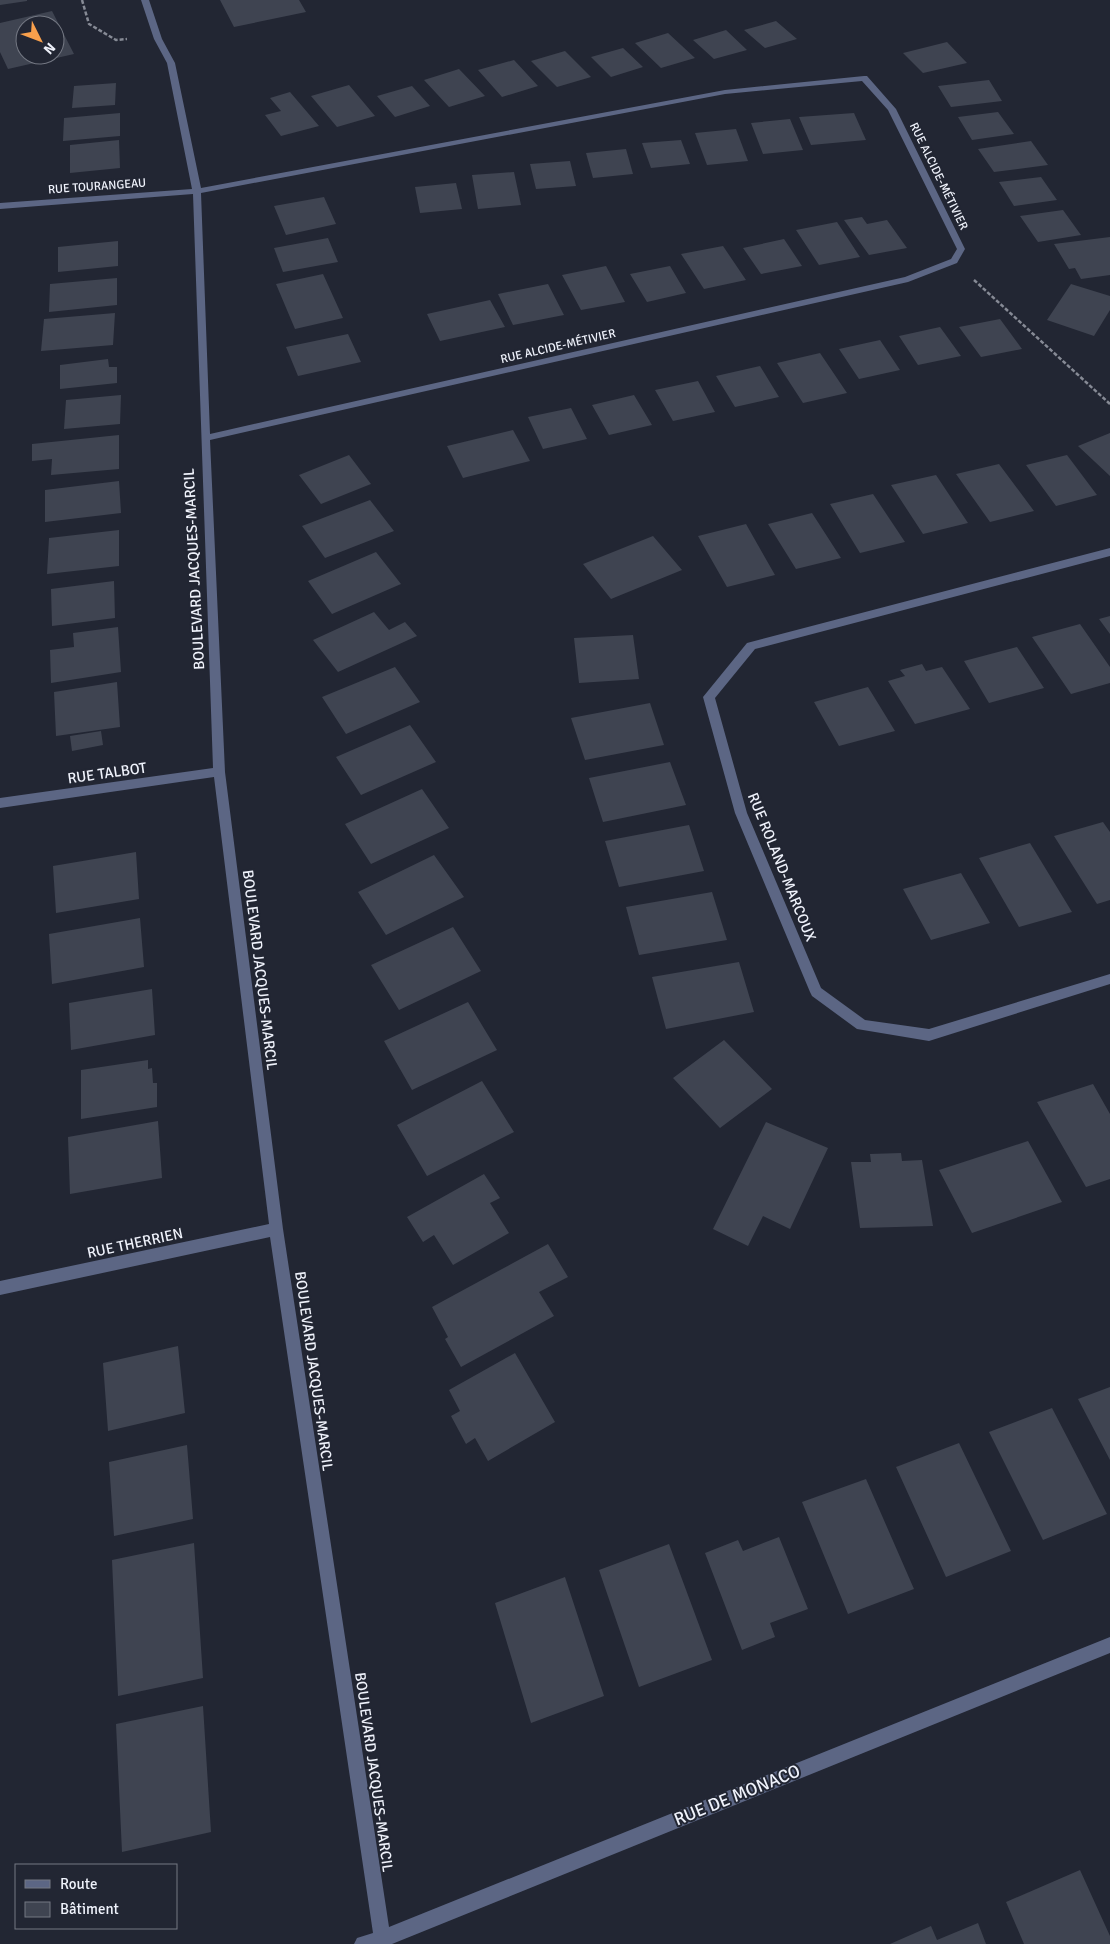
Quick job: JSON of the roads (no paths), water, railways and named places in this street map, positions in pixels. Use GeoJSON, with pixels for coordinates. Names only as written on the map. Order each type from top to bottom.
{"type":"FeatureCollection","features":[{"type":"Feature","properties":{"kind":"street","name":"BOULEVARD JACQUES-MARCIL"},"geometry":{"type":"LineString","coordinates":[[145,0],[158,39],[171,63],[197,191],[219,772],[276,1229],[382,1942]]}},
{"type":"Feature","properties":{"kind":"street","name":"RUE ALCIDE-MÉTIVIER"},"geometry":{"type":"LineString","coordinates":[[197,191],[725,92],[864,78],[892,108],[961,249],[954,261],[908,279],[205,438]]}},
{"type":"Feature","properties":{"kind":"street","name":"RUE TOURANGEAU"},"geometry":{"type":"LineString","coordinates":[[0,206],[197,191]]}},
{"type":"Feature","properties":{"kind":"street","name":"RUE ROLAND-MARCOUX"},"geometry":{"type":"LineString","coordinates":[[1110,552],[751,646],[709,697],[741,813],[816,992],[862,1025],[928,1035],[1110,979]]}},
{"type":"Feature","properties":{"kind":"street","name":"RUE TALBOT"},"geometry":{"type":"LineString","coordinates":[[0,803],[219,772]]}},
{"type":"Feature","properties":{"kind":"street","name":"RUE THERRIEN"},"geometry":{"type":"LineString","coordinates":[[0,1288],[276,1229]]}},
{"type":"Feature","properties":{"kind":"street","name":"RUE DE MONACO"},"geometry":{"type":"LineString","coordinates":[[363,1944],[382,1942],[1110,1645]]}}]}
